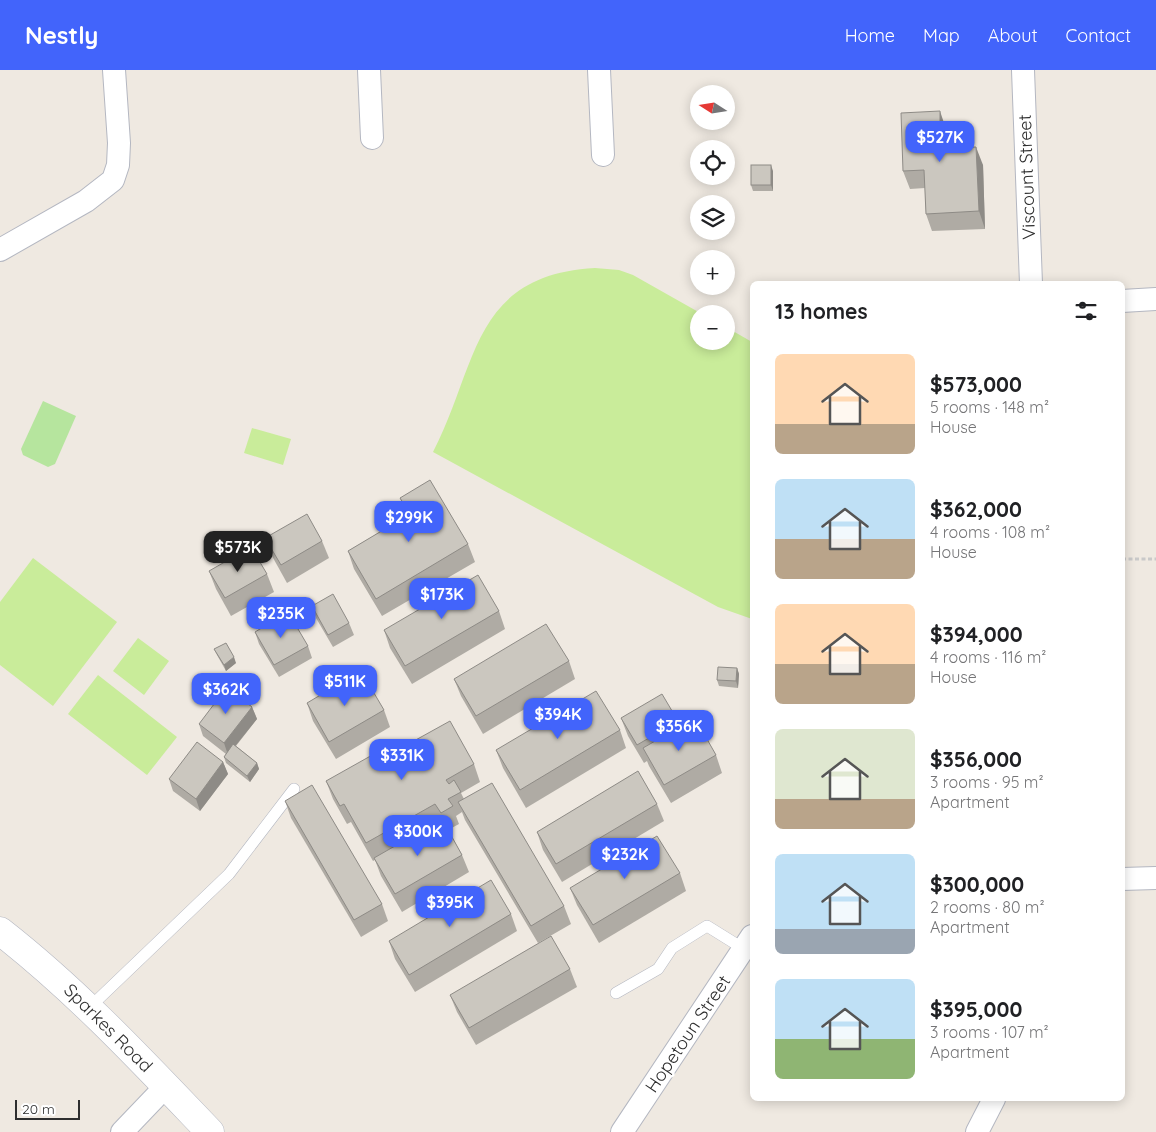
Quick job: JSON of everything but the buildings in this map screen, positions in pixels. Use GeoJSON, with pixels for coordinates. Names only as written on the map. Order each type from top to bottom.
{"type":"FeatureCollection","features":[{"type":"Feature","properties":{"kind":"street"},"geometry":{"type":"LineString","coordinates":[[0,250],[86,201],[113,180],[118,165],[119,143],[114,70]]}},
{"type":"Feature","properties":{"kind":"street"},"geometry":{"type":"LineString","coordinates":[[369,70],[372,138]]}},
{"type":"Feature","properties":{"kind":"street"},"geometry":{"type":"LineString","coordinates":[[599,70],[602,155]]}},
{"type":"Feature","properties":{"kind":"street","name":"Viscount Street"},"geometry":{"type":"LineString","coordinates":[[1023,70],[1031,281]]}},
{"type":"Feature","properties":{"kind":"street"},"geometry":{"type":"LineString","coordinates":[[1125,301],[1156,299]]}},
{"type":"Feature","properties":{"kind":"street"},"geometry":{"type":"LineString","coordinates":[[1125,879],[1156,878]]}},
{"type":"Feature","properties":{"kind":"street","name":"Sparkes Road"},"geometry":{"type":"LineString","coordinates":[[0,931],[41,963],[89,1008],[210,1132]]}},
{"type":"Feature","properties":{"kind":"street","name":"Hopetoun Street"},"geometry":{"type":"LineString","coordinates":[[622,1132],[748,942]]}},
{"type":"Feature","properties":{"kind":"street"},"geometry":{"type":"LineString","coordinates":[[122,1132],[166,1086]]}},
{"type":"Feature","properties":{"kind":"street"},"geometry":{"type":"LineString","coordinates":[[978,1132],[993,1101]]}},
{"type":"Feature","properties":{"kind":"lane"},"geometry":{"type":"LineString","coordinates":[[89,1008],[229,874],[294,789]]}},
{"type":"Feature","properties":{"kind":"lane"},"geometry":{"type":"LineString","coordinates":[[616,994],[658,969],[672,948],[707,926],[748,942]]}},
{"type":"Feature","properties":{"kind":"path"},"geometry":{"type":"LineString","coordinates":[[1125,559],[1156,559]]}},
{"type":"Feature","properties":{"kind":"green space"},"geometry":{"type":"Polygon","coordinates":[[[595,268],[619,270],[633,275],[690,307],[690,350],[735,350],[735,332],[750,341],[750,618],[718,607],[433,452],[484,330],[501,307],[524,288],[554,274],[595,268]]]}},
{"type":"Feature","properties":{"kind":"green space"},"geometry":{"type":"Polygon","coordinates":[[[43,401],[76,416],[55,464],[48,467],[23,455],[21,449],[43,401]]]}},
{"type":"Feature","properties":{"kind":"green space"},"geometry":{"type":"Polygon","coordinates":[[[252,428],[291,439],[283,465],[244,453],[252,428]]]}},
{"type":"Feature","properties":{"kind":"green space"},"geometry":{"type":"Polygon","coordinates":[[[33,558],[117,622],[53,706],[0,665],[0,602],[33,558]]]}},
{"type":"Feature","properties":{"kind":"green space"},"geometry":{"type":"Polygon","coordinates":[[[138,638],[169,661],[144,695],[113,671],[138,638]]]}},
{"type":"Feature","properties":{"kind":"green space"},"geometry":{"type":"Polygon","coordinates":[[[98,675],[177,737],[147,775],[68,714],[98,675]]]}}]}
